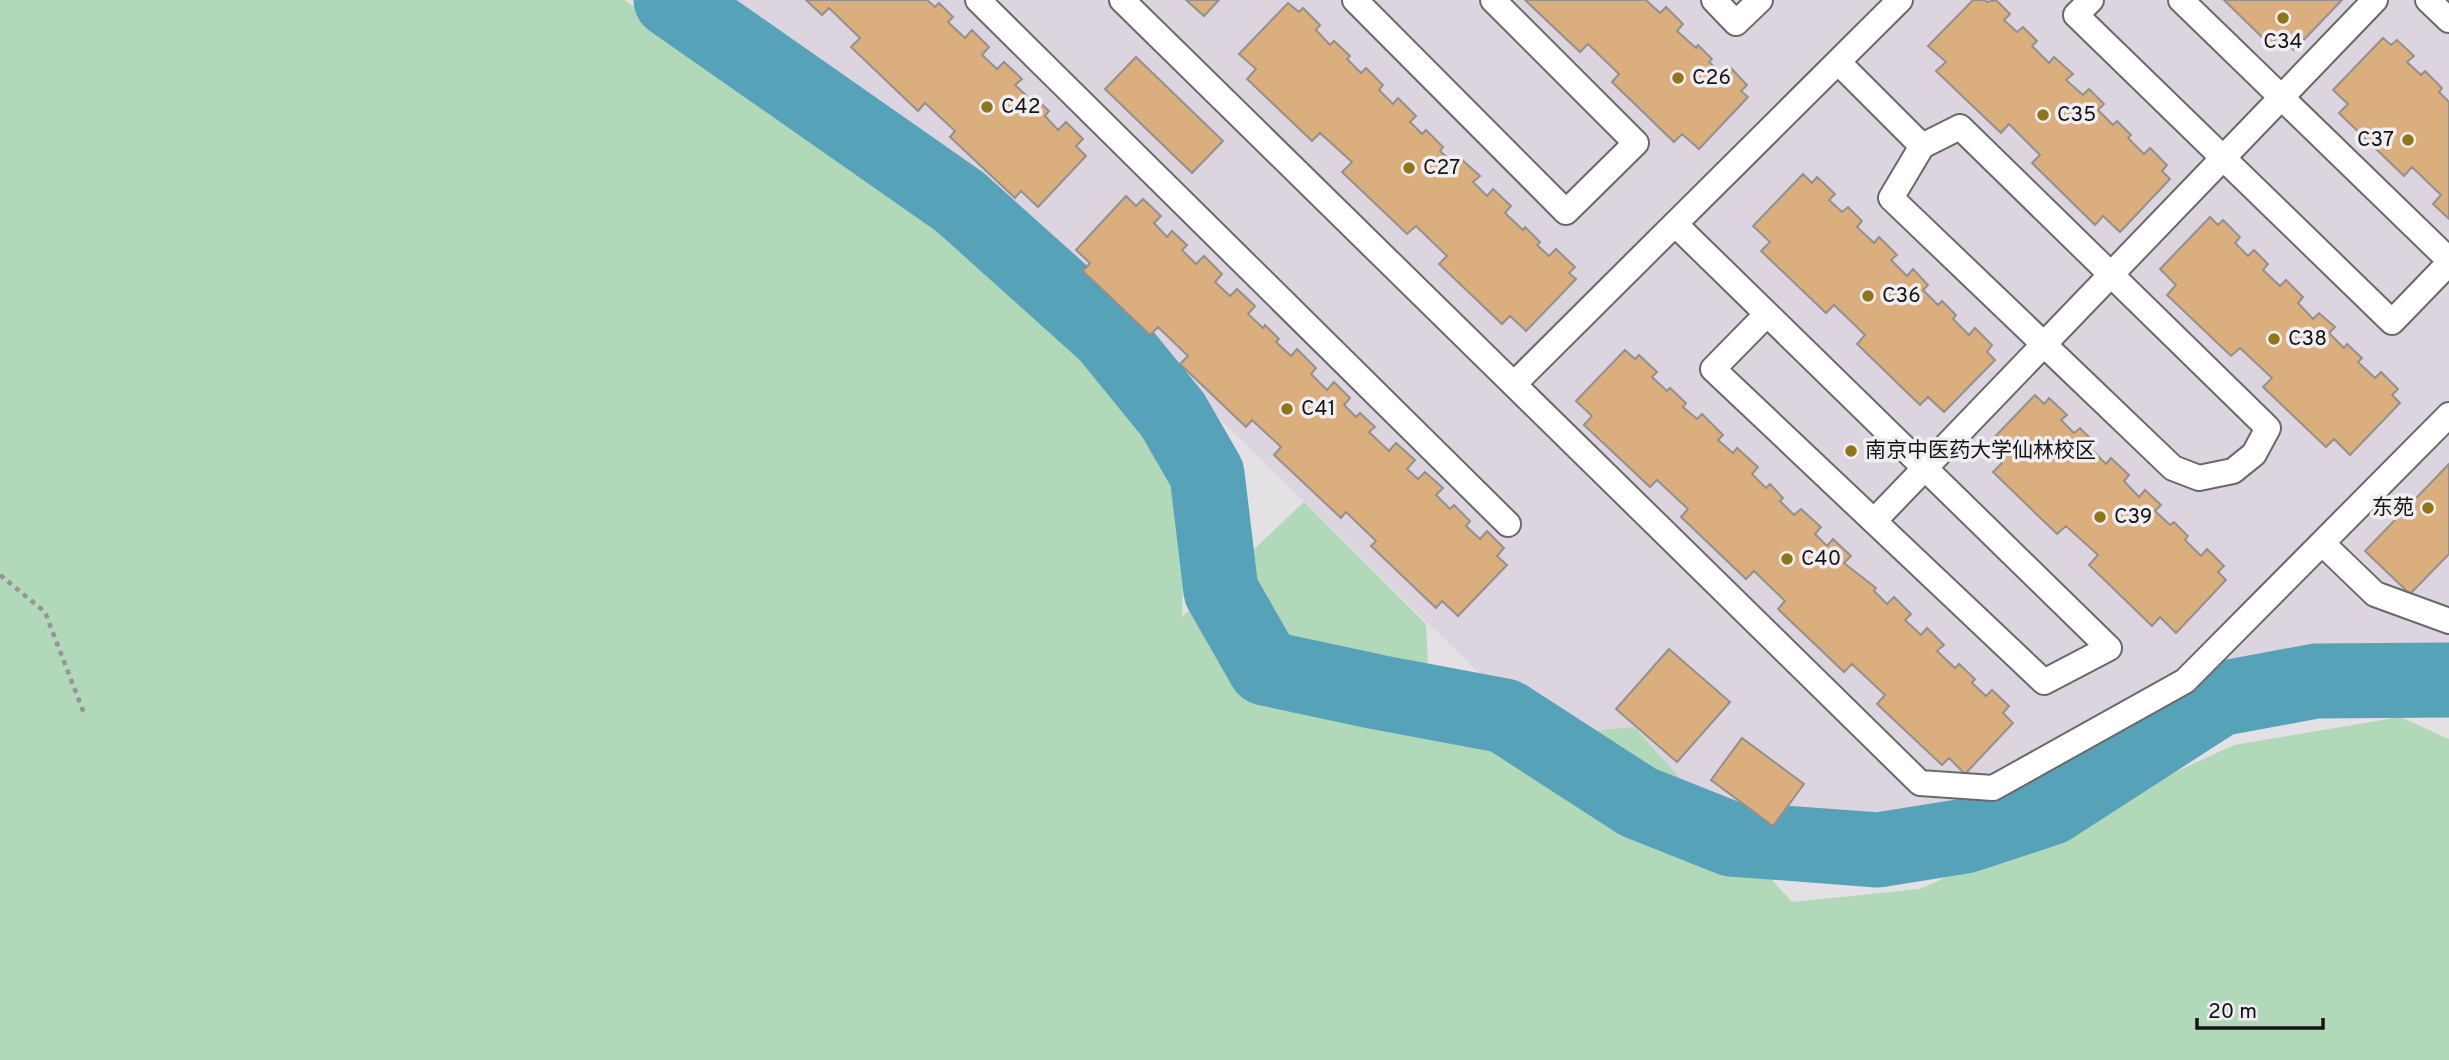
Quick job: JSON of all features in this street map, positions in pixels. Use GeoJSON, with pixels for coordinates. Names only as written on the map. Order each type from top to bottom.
{"type":"FeatureCollection","features":[{"type":"Feature","properties":{"kind":"lane"},"geometry":{"type":"LineString","coordinates":[[978,0],[1508,524]]}},
{"type":"Feature","properties":{"kind":"lane"},"geometry":{"type":"LineString","coordinates":[[1122,0],[1920,783],[1993,788],[2186,681],[2449,415]]}},
{"type":"Feature","properties":{"kind":"lane"},"geometry":{"type":"LineString","coordinates":[[1355,0],[1566,212],[1636,143],[1493,0]]}},
{"type":"Feature","properties":{"kind":"lane"},"geometry":{"type":"LineString","coordinates":[[1714,0],[1736,23],[1760,0]]}},
{"type":"Feature","properties":{"kind":"lane"},"geometry":{"type":"LineString","coordinates":[[1514,384],[1900,0]]}},
{"type":"Feature","properties":{"kind":"lane"},"geometry":{"type":"LineString","coordinates":[[2091,0],[2076,15],[2392,322],[2449,262],[2181,0]]}},
{"type":"Feature","properties":{"kind":"lane"},"geometry":{"type":"LineString","coordinates":[[1874,521],[2375,0]]}},
{"type":"Feature","properties":{"kind":"lane"},"geometry":{"type":"LineString","coordinates":[[2428,0],[2449,20]]}},
{"type":"Feature","properties":{"kind":"lane"},"geometry":{"type":"LineString","coordinates":[[1838,62],[1922,146]]}},
{"type":"Feature","properties":{"kind":"lane"},"geometry":{"type":"LineString","coordinates":[[1960,127],[2268,428],[2254,454],[2233,471],[2199,478],[2173,468],[1891,198],[1922,146],[1960,127]]}},
{"type":"Feature","properties":{"kind":"lane"},"geometry":{"type":"LineString","coordinates":[[1675,223],[2109,648],[2044,682],[1713,369],[1767,314]]}},
{"type":"Feature","properties":{"kind":"lane"},"geometry":{"type":"LineString","coordinates":[[2322,543],[2375,594],[2449,621]]}},
{"type":"Feature","properties":{"kind":"path"},"geometry":{"type":"LineString","coordinates":[[0,575],[45,612],[85,716]]}},
{"type":"Feature","properties":{"kind":"shaded area","name":"南京中医药大学仙林校区"},"geometry":{"type":"Polygon","coordinates":[[[659,0],[2449,0],[2449,664],[2412,667],[2227,711],[1980,836],[1839,852],[1822,851],[1532,713],[1507,696],[1477,671],[1034,237],[659,0]]]}},
{"type":"Feature","properties":{"kind":"green space"},"geometry":{"type":"Polygon","coordinates":[[[0,0],[624,0],[978,251],[1147,410],[1186,489],[1182,617],[1304,502],[1426,624],[1429,686],[1580,732],[1634,727],[1792,902],[1920,889],[2234,745],[2400,717],[2449,739],[2449,1060],[0,1060],[0,0]]]}},
{"type":"Feature","properties":{"kind":"building","name":"C42"},"geometry":{"type":"Polygon","coordinates":[[[806,0],[927,0],[935,7],[939,3],[953,17],[948,22],[965,38],[972,30],[989,47],[982,55],[997,69],[1004,62],[1022,79],[1015,85],[1030,99],[1033,96],[1049,111],[1045,116],[1058,130],[1066,122],[1083,139],[1076,146],[1086,156],[1038,207],[1021,191],[1015,198],[950,137],[955,131],[925,103],[918,111],[851,47],[860,38],[829,8],[822,15],[806,0]]]}},
{"type":"Feature","properties":{"kind":"building"},"geometry":{"type":"Polygon","coordinates":[[[1186,0],[1219,0],[1204,16],[1186,0]]]}},
{"type":"Feature","properties":{"kind":"building","name":"C26"},"geometry":{"type":"Polygon","coordinates":[[[1525,0],[1646,0],[1660,13],[1666,7],[1683,24],[1677,31],[1696,48],[1698,45],[1712,59],[1709,62],[1722,74],[1729,66],[1747,85],[1741,91],[1748,97],[1699,149],[1682,134],[1674,142],[1612,82],[1619,74],[1588,44],[1580,52],[1525,0]]]}},
{"type":"Feature","properties":{"kind":"building","name":"C35"},"geometry":{"type":"Polygon","coordinates":[[[1973,0],[1996,0],[2010,14],[2004,20],[2017,32],[2023,27],[2037,41],[2032,46],[2049,63],[2054,57],[2073,74],[2066,80],[2083,95],[2089,89],[2104,104],[2098,110],[2113,125],[2117,121],[2131,135],[2128,138],[2144,154],[2150,148],[2167,165],[2162,171],[2170,179],[2120,232],[2103,216],[2095,225],[2032,163],[2040,155],[2009,124],[2001,133],[1936,71],[1946,62],[1928,46],[1973,0]]]}},
{"type":"Feature","properties":{"kind":"building","name":"C34"},"geometry":{"type":"Polygon","coordinates":[[[2224,0],[2342,0],[2294,50],[2279,36],[2270,45],[2224,0]]]}},
{"type":"Feature","properties":{"kind":"building","name":"C27"},"geometry":{"type":"Polygon","coordinates":[[[1288,3],[1299,12],[1303,8],[1320,25],[1316,30],[1330,45],[1334,41],[1350,56],[1347,59],[1361,73],[1366,68],[1383,85],[1379,90],[1393,104],[1398,98],[1416,116],[1410,122],[1422,134],[1426,130],[1443,147],[1440,151],[1454,164],[1460,158],[1480,176],[1473,182],[1487,196],[1493,189],[1511,206],[1505,213],[1523,230],[1525,227],[1540,242],[1537,245],[1549,256],[1556,249],[1575,267],[1569,273],[1576,279],[1526,331],[1510,316],[1502,324],[1439,264],[1447,256],[1416,226],[1407,234],[1342,172],[1352,162],[1320,133],[1312,141],[1247,79],[1256,69],[1239,54],[1288,3]]]}},
{"type":"Feature","properties":{"kind":"building","name":"C37"},"geometry":{"type":"Polygon","coordinates":[[[2383,38],[2391,45],[2397,40],[2414,56],[2407,62],[2421,75],[2425,71],[2442,88],[2439,92],[2449,102],[2449,219],[2433,204],[2441,195],[2412,167],[2404,176],[2339,113],[2348,104],[2333,90],[2383,38]]]}},
{"type":"Feature","properties":{"kind":"building"},"geometry":{"type":"Polygon","coordinates":[[[1136,57],[1223,141],[1192,173],[1105,89],[1136,57]]]}},
{"type":"Feature","properties":{"kind":"building","name":"C36"},"geometry":{"type":"Polygon","coordinates":[[[1803,174],[1812,183],[1817,177],[1835,194],[1829,200],[1842,212],[1848,207],[1862,221],[1857,227],[1874,243],[1879,237],[1897,255],[1891,260],[1907,276],[1913,269],[1928,285],[1923,290],[1938,305],[1942,301],[1956,315],[1953,319],[1969,335],[1975,328],[1992,345],[1987,352],[1995,360],[1944,412],[1928,397],[1920,405],[1857,344],[1865,335],[1834,305],[1826,313],[1761,251],[1770,242],[1753,226],[1803,174]]]}},
{"type":"Feature","properties":{"kind":"building","name":"C41"},"geometry":{"type":"Polygon","coordinates":[[[1126,196],[1136,206],[1143,199],[1161,216],[1154,223],[1167,237],[1172,231],[1187,245],[1182,250],[1196,264],[1204,256],[1222,274],[1215,282],[1230,296],[1237,289],[1255,306],[1248,314],[1263,328],[1265,325],[1279,339],[1276,342],[1291,356],[1297,349],[1316,368],[1311,374],[1327,390],[1334,382],[1350,398],[1344,405],[1356,417],[1360,413],[1375,427],[1369,432],[1389,451],[1396,443],[1415,460],[1407,469],[1418,479],[1425,472],[1443,488],[1436,495],[1450,509],[1454,505],[1470,521],[1466,526],[1480,539],[1487,531],[1504,548],[1497,556],[1507,565],[1458,616],[1442,601],[1436,608],[1371,546],[1376,541],[1346,512],[1341,518],[1274,455],[1281,447],[1252,420],[1246,427],[1180,364],[1188,356],[1158,327],[1150,335],[1083,271],[1090,263],[1076,250],[1126,196]]]}},
{"type":"Feature","properties":{"kind":"building","name":"C38"},"geometry":{"type":"Polygon","coordinates":[[[2210,217],[2218,225],[2223,220],[2240,237],[2235,243],[2248,256],[2254,250],[2268,264],[2263,270],[2280,286],[2286,280],[2303,297],[2298,303],[2313,319],[2319,313],[2335,327],[2329,333],[2344,348],[2347,344],[2362,358],[2358,362],[2375,378],[2381,372],[2398,389],[2392,395],[2400,403],[2350,455],[2334,439],[2326,447],[2263,387],[2272,378],[2240,348],[2231,356],[2167,295],[2176,285],[2160,269],[2210,217]]]}},
{"type":"Feature","properties":{"kind":"building","name":"C40"},"geometry":{"type":"Polygon","coordinates":[[[1625,350],[1635,359],[1639,355],[1657,372],[1652,377],[1667,391],[1670,388],[1686,403],[1683,407],[1697,419],[1702,414],[1723,435],[1718,440],[1733,453],[1737,448],[1758,467],[1752,474],[1766,488],[1770,484],[1783,498],[1780,501],[1794,515],[1801,509],[1821,527],[1815,534],[1827,546],[1833,539],[1851,556],[1844,563],[1876,588],[1874,591],[1887,604],[1894,597],[1911,614],[1905,620],[1921,635],[1927,628],[1944,645],[1937,651],[1955,668],[1959,664],[1975,679],[1972,683],[1986,696],[1992,690],[2009,706],[2003,713],[2013,723],[1965,774],[1949,758],[1942,765],[1877,704],[1885,695],[1852,664],[1844,672],[1778,609],[1785,601],[1754,571],[1746,579],[1681,517],[1688,509],[1657,480],[1650,487],[1584,425],[1592,416],[1576,401],[1625,350]]]}},
{"type":"Feature","properties":{"kind":"building","name":"C39"},"geometry":{"type":"Polygon","coordinates":[[[2035,395],[2044,404],[2049,398],[2067,415],[2061,420],[2074,433],[2080,428],[2094,442],[2089,447],[2106,464],[2111,458],[2129,475],[2124,481],[2139,497],[2145,490],[2161,505],[2155,511],[2170,525],[2174,522],[2188,536],[2185,540],[2201,556],[2207,549],[2224,566],[2218,572],[2226,580],[2176,633],[2160,617],[2152,626],[2089,565],[2098,555],[2066,526],[2057,534],[1993,472],[2002,463],[1986,446],[2035,395]]]}},
{"type":"Feature","properties":{"kind":"building","name":"东苑"},"geometry":{"type":"Polygon","coordinates":[[[2449,464],[2449,554],[2410,594],[2365,551],[2449,464]]]}},
{"type":"Feature","properties":{"kind":"building"},"geometry":{"type":"Polygon","coordinates":[[[1669,649],[1730,702],[1677,762],[1616,709],[1669,649]]]}},
{"type":"Feature","properties":{"kind":"building"},"geometry":{"type":"Polygon","coordinates":[[[1742,738],[1804,784],[1773,826],[1711,780],[1742,738]]]}},
{"type":"Feature","properties":{"kind":"waterway"},"geometry":{"type":"LineString","coordinates":[[671,0],[960,202],[1107,334],[1173,415],[1207,474],[1221,591],[1265,668],[1505,716],[1638,802],[1731,839],[1878,850],[1965,836],[2050,808],[2219,699],[2316,681],[2449,680]]}},
{"type":"Feature","properties":{"kind":"place","name":"C34"},"geometry":{"type":"Point","coordinates":[2283,18]}},
{"type":"Feature","properties":{"kind":"place","name":"C26"},"geometry":{"type":"Point","coordinates":[1678,78]}},
{"type":"Feature","properties":{"kind":"place","name":"C42"},"geometry":{"type":"Point","coordinates":[987,107]}},
{"type":"Feature","properties":{"kind":"place","name":"C35"},"geometry":{"type":"Point","coordinates":[2043,115]}},
{"type":"Feature","properties":{"kind":"place","name":"C37"},"geometry":{"type":"Point","coordinates":[2408,140]}},
{"type":"Feature","properties":{"kind":"place","name":"C27"},"geometry":{"type":"Point","coordinates":[1409,168]}},
{"type":"Feature","properties":{"kind":"place","name":"C36"},"geometry":{"type":"Point","coordinates":[1868,296]}},
{"type":"Feature","properties":{"kind":"place","name":"C38"},"geometry":{"type":"Point","coordinates":[2274,339]}},
{"type":"Feature","properties":{"kind":"place","name":"C41"},"geometry":{"type":"Point","coordinates":[1287,409]}},
{"type":"Feature","properties":{"kind":"place","name":"南京中医药大学仙林校区"},"geometry":{"type":"Point","coordinates":[1851,451]}},
{"type":"Feature","properties":{"kind":"place","name":"东苑"},"geometry":{"type":"Point","coordinates":[2428,508]}},
{"type":"Feature","properties":{"kind":"place","name":"C39"},"geometry":{"type":"Point","coordinates":[2100,517]}},
{"type":"Feature","properties":{"kind":"place","name":"C40"},"geometry":{"type":"Point","coordinates":[1787,559]}}]}
